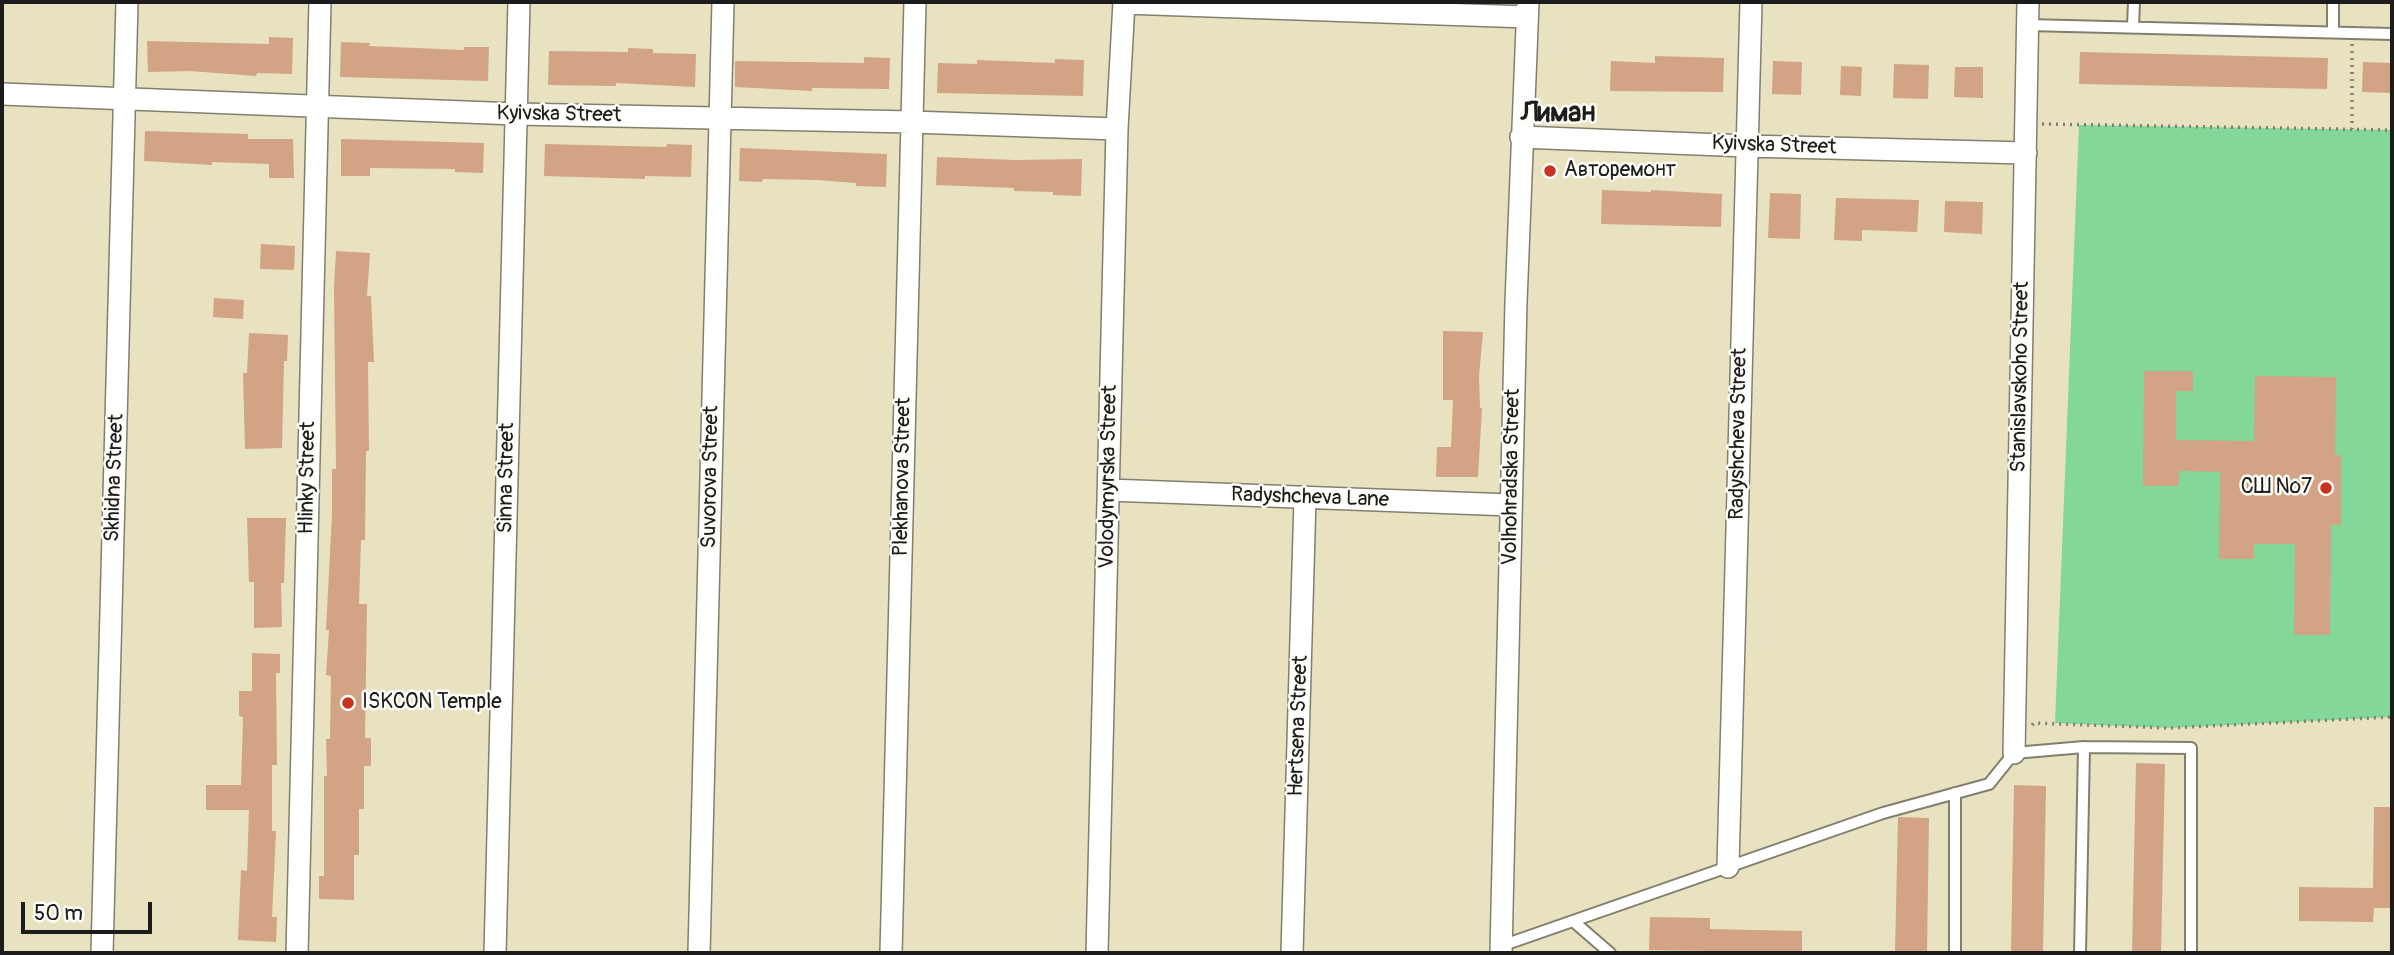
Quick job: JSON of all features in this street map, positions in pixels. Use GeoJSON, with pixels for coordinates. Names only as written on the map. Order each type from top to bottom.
{"type":"FeatureCollection","features":[{"type":"Feature","properties":{"kind":"street","name":"Skhidna Street"},"geometry":{"type":"LineString","coordinates":[[102,953],[127,2]]}},
{"type":"Feature","properties":{"kind":"street","name":"Hlinky Street"},"geometry":{"type":"LineString","coordinates":[[297,953],[320,2]]}},
{"type":"Feature","properties":{"kind":"street","name":"Sinna Street"},"geometry":{"type":"LineString","coordinates":[[495,953],[519,2]]}},
{"type":"Feature","properties":{"kind":"street","name":"Suvorova Street"},"geometry":{"type":"LineString","coordinates":[[699,953],[723,2]]}},
{"type":"Feature","properties":{"kind":"street","name":"Plekhanova Street"},"geometry":{"type":"LineString","coordinates":[[891,953],[915,2]]}},
{"type":"Feature","properties":{"kind":"street"},"geometry":{"type":"LineString","coordinates":[[1124,2],[1528,9]]}},
{"type":"Feature","properties":{"kind":"street","name":"Volodymyrska Street"},"geometry":{"type":"LineString","coordinates":[[1097,953],[1117,129],[1124,2]]}},
{"type":"Feature","properties":{"kind":"street","name":"Radyshcheva Street"},"geometry":{"type":"LineString","coordinates":[[1728,867],[1751,2]]}},
{"type":"Feature","properties":{"kind":"street","name":"Stanislavskoho Street"},"geometry":{"type":"LineString","coordinates":[[2014,753],[2028,2]]}},
{"type":"Feature","properties":{"kind":"street","name":"Volhohradska Street"},"geometry":{"type":"LineString","coordinates":[[1501,950],[1521,137],[1528,9]]}},
{"type":"Feature","properties":{"kind":"street","name":"Kyivska Street"},"geometry":{"type":"LineString","coordinates":[[2,94],[516,114],[1117,129]]}},
{"type":"Feature","properties":{"kind":"street","name":"Kyivska Street"},"geometry":{"type":"LineString","coordinates":[[1521,137],[2026,153]]}},
{"type":"Feature","properties":{"kind":"street","name":"Radyshcheva Lane"},"geometry":{"type":"LineString","coordinates":[[1110,490],[1511,505]]}},
{"type":"Feature","properties":{"kind":"street","name":"Hertsena Street"},"geometry":{"type":"LineString","coordinates":[[1292,953],[1305,498]]}},
{"type":"Feature","properties":{"kind":"lane"},"geometry":{"type":"LineString","coordinates":[[2133,26],[2134,2]]}},
{"type":"Feature","properties":{"kind":"lane"},"geometry":{"type":"LineString","coordinates":[[2333,2],[2333,32]]}},
{"type":"Feature","properties":{"kind":"lane"},"geometry":{"type":"LineString","coordinates":[[2027,25],[2392,34]]}},
{"type":"Feature","properties":{"kind":"lane"},"geometry":{"type":"LineString","coordinates":[[2080,953],[2084,747]]}},
{"type":"Feature","properties":{"kind":"lane"},"geometry":{"type":"LineString","coordinates":[[1501,950],[1573,921],[1883,813],[1989,784],[2014,753],[2084,747],[2191,748],[2191,953]]}},
{"type":"Feature","properties":{"kind":"lane"},"geometry":{"type":"LineString","coordinates":[[1955,793],[1955,953]]}},
{"type":"Feature","properties":{"kind":"lane"},"geometry":{"type":"LineString","coordinates":[[1573,921],[1610,953]]}},
{"type":"Feature","properties":{"kind":"path"},"geometry":{"type":"LineString","coordinates":[[2352,33],[2352,130]]}},
{"type":"Feature","properties":{"kind":"path"},"geometry":{"type":"LineString","coordinates":[[2026,124],[2392,130]]}},
{"type":"Feature","properties":{"kind":"path"},"geometry":{"type":"LineString","coordinates":[[2014,753],[2034,723],[2169,727],[2392,717]]}},
{"type":"Feature","properties":{"kind":"green space"},"geometry":{"type":"Polygon","coordinates":[[[2079,125],[2392,130],[2392,717],[2169,728],[2055,723],[2079,125]]]}},
{"type":"Feature","properties":{"kind":"building"},"geometry":{"type":"Polygon","coordinates":[[[269,37],[293,38],[292,74],[257,73],[256,76],[190,71],[148,72],[147,41],[269,44],[269,37]]]}},
{"type":"Feature","properties":{"kind":"building"},"geometry":{"type":"Polygon","coordinates":[[[341,42],[370,43],[369,46],[464,50],[464,47],[489,47],[488,81],[340,77],[341,42]]]}},
{"type":"Feature","properties":{"kind":"building"},"geometry":{"type":"Polygon","coordinates":[[[628,48],[653,49],[653,53],[696,54],[695,87],[616,83],[616,86],[548,85],[549,51],[628,52],[628,48]]]}},
{"type":"Feature","properties":{"kind":"building"},"geometry":{"type":"Polygon","coordinates":[[[2080,52],[2328,58],[2327,89],[2079,84],[2080,52]]]}},
{"type":"Feature","properties":{"kind":"building"},"geometry":{"type":"Polygon","coordinates":[[[1655,56],[1724,58],[1723,92],[1610,91],[1611,61],[1655,63],[1655,56]]]}},
{"type":"Feature","properties":{"kind":"building"},"geometry":{"type":"Polygon","coordinates":[[[864,57],[890,58],[889,89],[812,88],[812,91],[735,87],[735,61],[864,63],[864,57]]]}},
{"type":"Feature","properties":{"kind":"building"},"geometry":{"type":"Polygon","coordinates":[[[1055,59],[1084,60],[1083,96],[937,93],[938,63],[977,64],[977,60],[1055,63],[1055,59]]]}},
{"type":"Feature","properties":{"kind":"building"},"geometry":{"type":"Polygon","coordinates":[[[1773,61],[1802,62],[1801,95],[1772,94],[1773,61]]]}},
{"type":"Feature","properties":{"kind":"building"},"geometry":{"type":"Polygon","coordinates":[[[2363,62],[2392,63],[2392,93],[2362,92],[2363,62]]]}},
{"type":"Feature","properties":{"kind":"building"},"geometry":{"type":"Polygon","coordinates":[[[1894,64],[1929,65],[1928,99],[1893,98],[1894,64]]]}},
{"type":"Feature","properties":{"kind":"building"},"geometry":{"type":"Polygon","coordinates":[[[1841,66],[1862,67],[1861,96],[1840,95],[1841,66]]]}},
{"type":"Feature","properties":{"kind":"building"},"geometry":{"type":"Polygon","coordinates":[[[1955,67],[1983,67],[1983,98],[1954,97],[1955,67]]]}},
{"type":"Feature","properties":{"kind":"building"},"geometry":{"type":"Polygon","coordinates":[[[145,131],[248,134],[248,139],[293,139],[294,178],[269,178],[269,164],[212,162],[212,165],[144,161],[145,131]]]}},
{"type":"Feature","properties":{"kind":"building"},"geometry":{"type":"Polygon","coordinates":[[[341,139],[484,143],[483,173],[455,172],[455,169],[370,168],[370,176],[341,176],[341,139]]]}},
{"type":"Feature","properties":{"kind":"building"},"geometry":{"type":"Polygon","coordinates":[[[545,144],[666,147],[667,144],[692,145],[691,177],[645,176],[645,179],[544,176],[545,144]]]}},
{"type":"Feature","properties":{"kind":"building"},"geometry":{"type":"Polygon","coordinates":[[[740,148],[887,154],[886,187],[817,180],[739,181],[740,148]]]}},
{"type":"Feature","properties":{"kind":"building"},"geometry":{"type":"Polygon","coordinates":[[[937,157],[1082,159],[1081,196],[1014,191],[1014,188],[936,185],[937,157]]]}},
{"type":"Feature","properties":{"kind":"building"},"geometry":{"type":"Polygon","coordinates":[[[1602,190],[1722,194],[1721,227],[1601,224],[1602,190]]]}},
{"type":"Feature","properties":{"kind":"building"},"geometry":{"type":"Polygon","coordinates":[[[1770,193],[1801,194],[1800,239],[1768,238],[1770,193]]]}},
{"type":"Feature","properties":{"kind":"building"},"geometry":{"type":"Polygon","coordinates":[[[1836,198],[1919,200],[1917,232],[1862,230],[1862,241],[1834,240],[1836,198]]]}},
{"type":"Feature","properties":{"kind":"building"},"geometry":{"type":"Polygon","coordinates":[[[1945,201],[1983,202],[1982,234],[1944,232],[1945,201]]]}},
{"type":"Feature","properties":{"kind":"building"},"geometry":{"type":"Polygon","coordinates":[[[261,244],[295,246],[294,270],[260,269],[261,244]]]}},
{"type":"Feature","properties":{"kind":"building"},"geometry":{"type":"Polygon","coordinates":[[[336,251],[370,253],[367,296],[371,296],[374,362],[368,362],[369,451],[366,451],[365,540],[361,540],[359,604],[367,604],[365,738],[371,738],[371,766],[364,766],[364,809],[359,809],[359,855],[354,855],[354,900],[319,899],[319,876],[324,876],[326,739],[330,739],[331,676],[326,675],[329,630],[326,630],[332,469],[336,469],[336,251]]]}},
{"type":"Feature","properties":{"kind":"building"},"geometry":{"type":"Polygon","coordinates":[[[214,298],[244,300],[243,319],[213,317],[214,298]]]}},
{"type":"Feature","properties":{"kind":"building"},"geometry":{"type":"Polygon","coordinates":[[[1443,331],[1483,332],[1479,376],[1482,408],[1478,477],[1436,477],[1437,447],[1451,447],[1453,400],[1443,400],[1443,331]]]}},
{"type":"Feature","properties":{"kind":"building"},"geometry":{"type":"Polygon","coordinates":[[[249,333],[288,335],[287,361],[284,361],[282,448],[245,449],[243,373],[247,373],[249,333]]]}},
{"type":"Feature","properties":{"kind":"building"},"geometry":{"type":"Polygon","coordinates":[[[2144,371],[2193,371],[2193,391],[2176,391],[2176,440],[2254,441],[2255,376],[2336,377],[2335,455],[2341,455],[2341,525],[2331,525],[2330,635],[2294,635],[2295,544],[2254,544],[2254,559],[2219,559],[2220,472],[2179,471],[2179,486],[2143,486],[2144,371]]]}},
{"type":"Feature","properties":{"kind":"building"},"geometry":{"type":"Polygon","coordinates":[[[247,518],[286,518],[284,583],[281,583],[282,627],[254,628],[254,582],[249,582],[247,518]]]}},
{"type":"Feature","properties":{"kind":"building"},"geometry":{"type":"Polygon","coordinates":[[[252,653],[280,654],[280,673],[276,673],[277,765],[272,765],[272,831],[276,831],[272,917],[277,917],[276,942],[238,940],[241,870],[247,871],[249,810],[206,810],[206,785],[241,785],[243,717],[239,716],[239,691],[252,691],[252,653]]]}},
{"type":"Feature","properties":{"kind":"building"},"geometry":{"type":"Polygon","coordinates":[[[2136,763],[2165,764],[2161,953],[2132,953],[2136,763]]]}},
{"type":"Feature","properties":{"kind":"building"},"geometry":{"type":"Polygon","coordinates":[[[2014,785],[2046,786],[2043,953],[2011,953],[2014,785]]]}},
{"type":"Feature","properties":{"kind":"building"},"geometry":{"type":"Polygon","coordinates":[[[2374,807],[2392,807],[2392,908],[2374,908],[2373,922],[2299,921],[2299,887],[2373,888],[2374,807]]]}},
{"type":"Feature","properties":{"kind":"building"},"geometry":{"type":"Polygon","coordinates":[[[1898,817],[1929,818],[1927,953],[1895,953],[1898,817]]]}},
{"type":"Feature","properties":{"kind":"building"},"geometry":{"type":"Polygon","coordinates":[[[1650,917],[1710,918],[1710,929],[1802,931],[1802,953],[1649,950],[1650,917]]]}},
{"type":"Feature","properties":{"kind":"place","name":"Авторемонт"},"geometry":{"type":"Point","coordinates":[1550,171]}},
{"type":"Feature","properties":{"kind":"place","name":"СШ №7"},"geometry":{"type":"Point","coordinates":[2326,488]}},
{"type":"Feature","properties":{"kind":"place","name":"ISKCON Temple"},"geometry":{"type":"Point","coordinates":[348,703]}},
{"type":"Feature","properties":{"kind":"district","name":"Лиман"},"geometry":{"type":"Point","coordinates":[1558,114]}}]}
